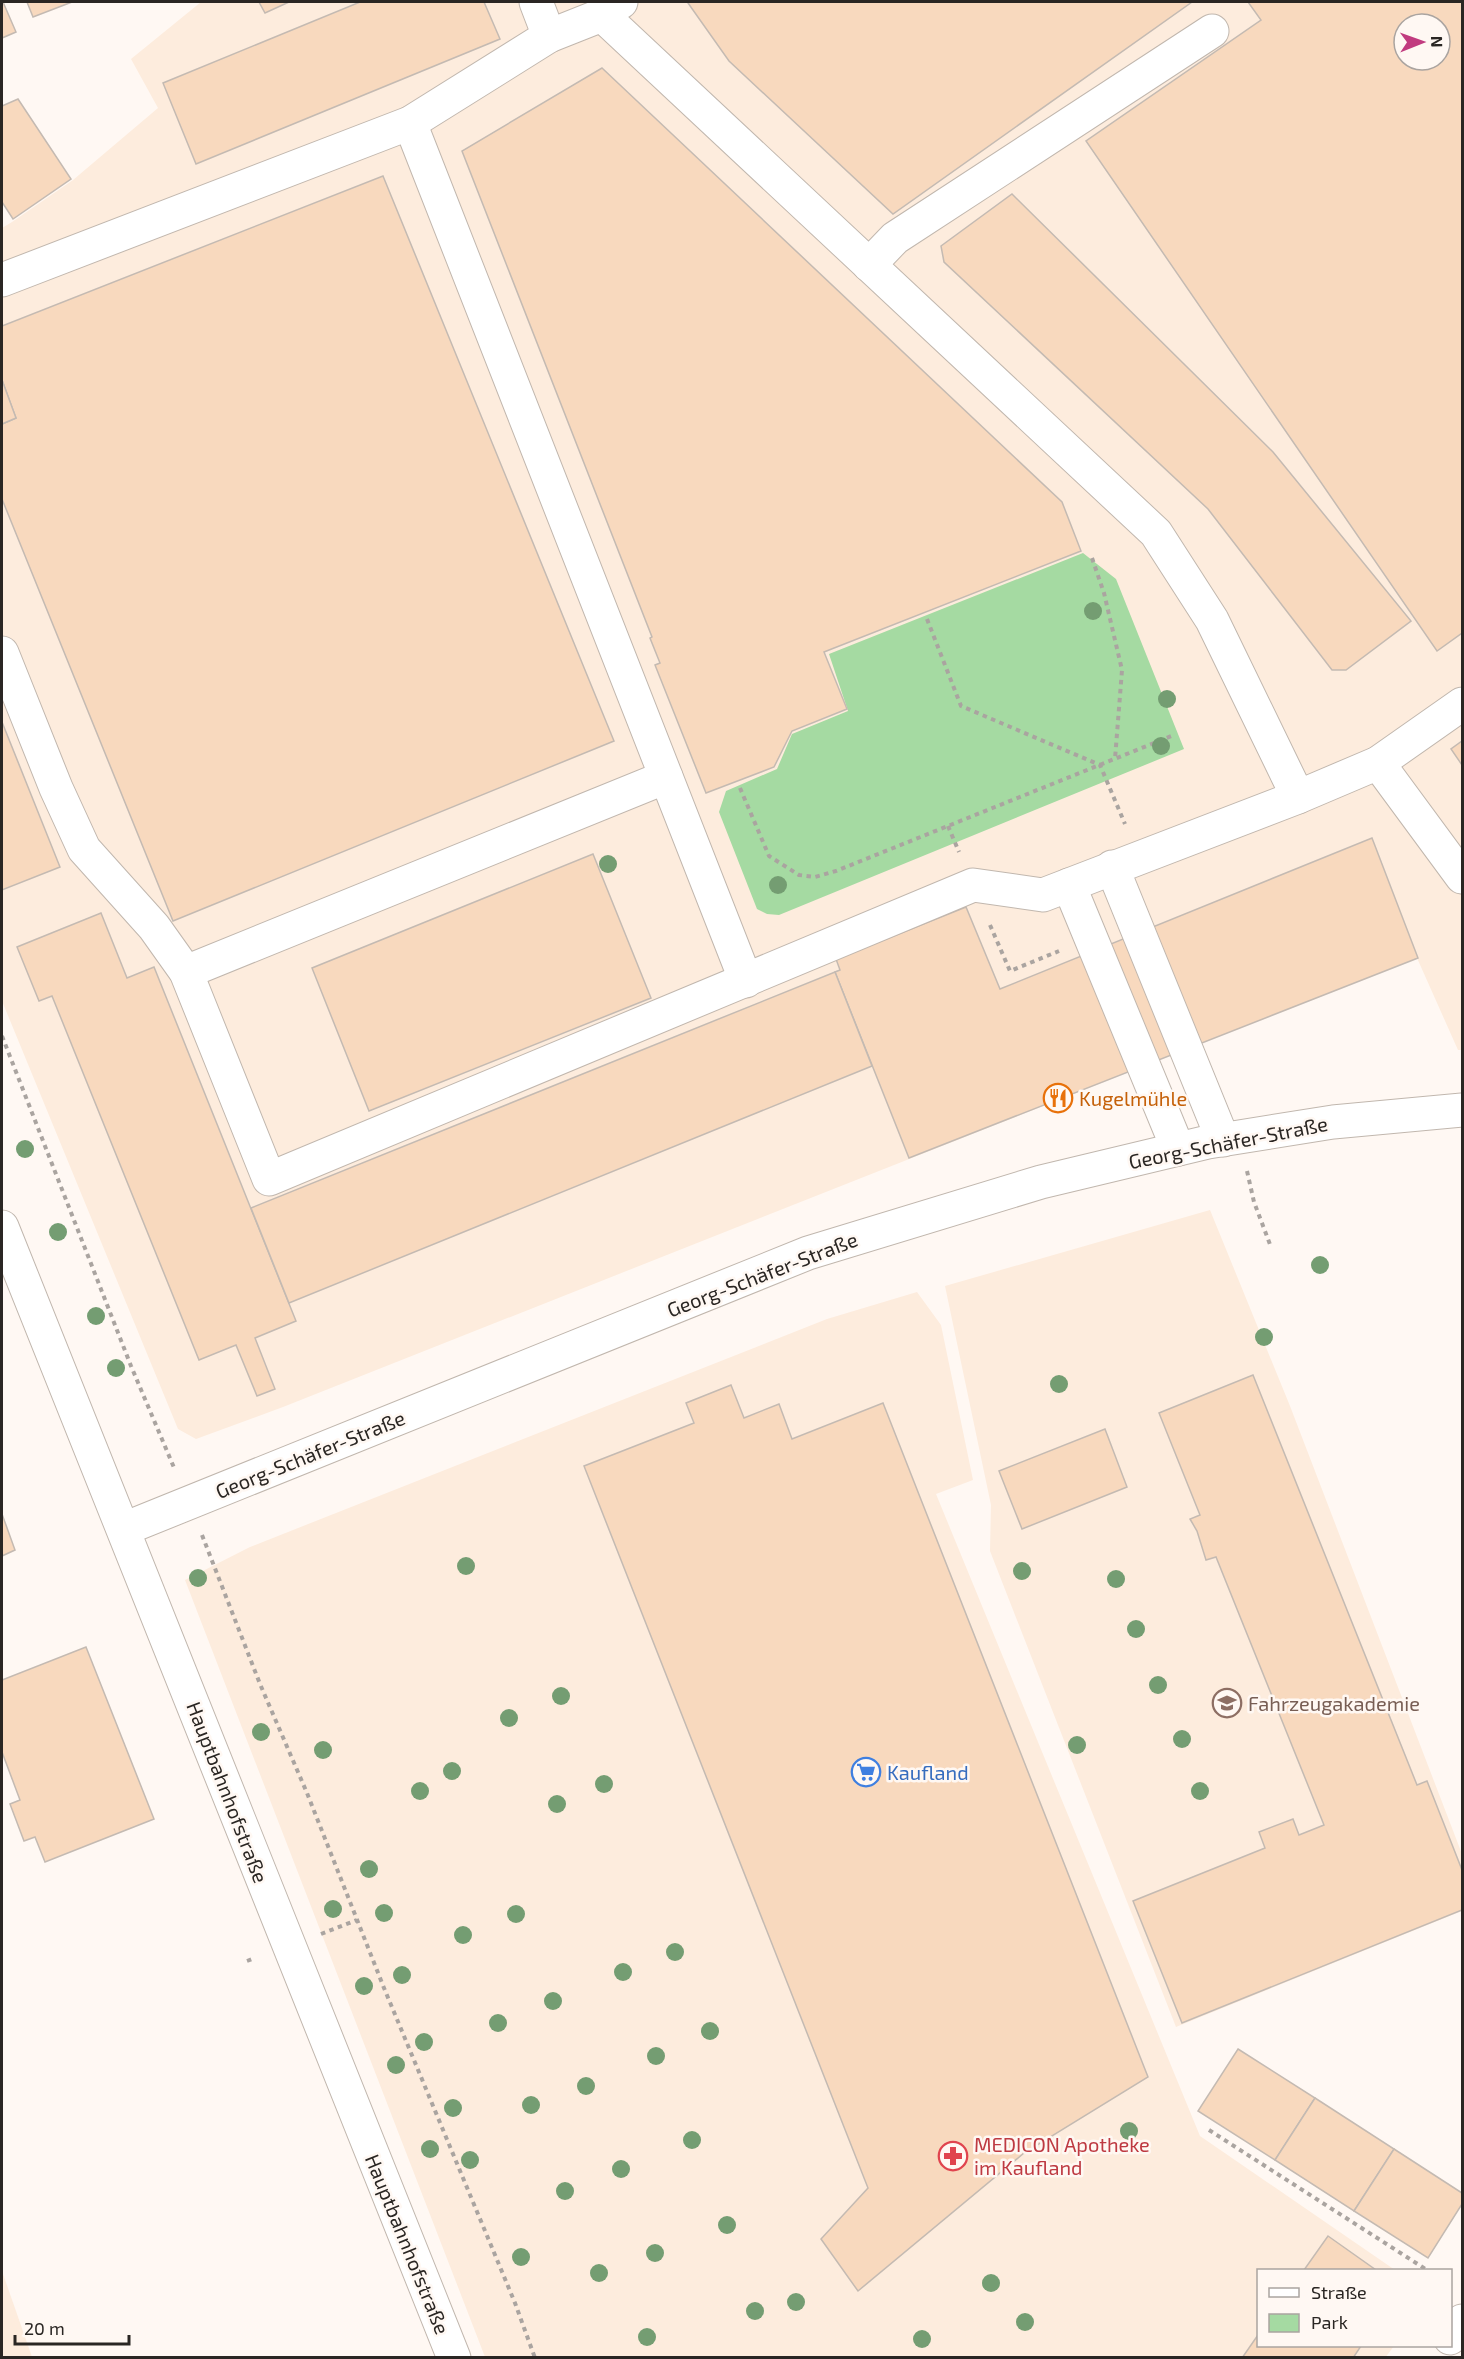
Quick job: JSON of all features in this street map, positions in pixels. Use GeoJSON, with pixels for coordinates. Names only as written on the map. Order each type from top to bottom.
{"type":"FeatureCollection","features":[{"type":"Feature","properties":{"kind":"street"},"geometry":{"type":"LineString","coordinates":[[536,2],[549,36]]}},
{"type":"Feature","properties":{"kind":"street"},"geometry":{"type":"LineString","coordinates":[[2,280],[410,123],[549,36],[612,8],[869,265],[1156,532],[1212,620],[1298,797]]}},
{"type":"Feature","properties":{"kind":"street"},"geometry":{"type":"LineString","coordinates":[[869,265],[895,237],[1212,31]]}},
{"type":"Feature","properties":{"kind":"street"},"geometry":{"type":"LineString","coordinates":[[410,123],[746,981]]}},
{"type":"Feature","properties":{"kind":"street"},"geometry":{"type":"LineString","coordinates":[[2,653],[56,788],[84,849],[154,927],[186,972],[268,1179],[973,885],[1043,895],[1298,797],[1378,763],[1462,704]]}},
{"type":"Feature","properties":{"kind":"street"},"geometry":{"type":"LineString","coordinates":[[1378,763],[1462,877]]}},
{"type":"Feature","properties":{"kind":"street"},"geometry":{"type":"LineString","coordinates":[[186,972],[666,777]]}},
{"type":"Feature","properties":{"kind":"street"},"geometry":{"type":"LineString","coordinates":[[1126,863],[1223,1140]]}},
{"type":"Feature","properties":{"kind":"street"},"geometry":{"type":"LineString","coordinates":[[1069,885],[1178,1149]]}},
{"type":"Feature","properties":{"kind":"street","name":"Georg-Schäfer-Straße"},"geometry":{"type":"LineString","coordinates":[[124,1529],[807,1253],[1041,1182],[1178,1149],[1333,1122],[1462,1110]]}},
{"type":"Feature","properties":{"kind":"street","name":"Hauptbahnhofstraße"},"geometry":{"type":"LineString","coordinates":[[2,1227],[454,2358]]}},
{"type":"Feature","properties":{"kind":"street"},"geometry":{"type":"LineString","coordinates":[[1452,2335],[1462,2321]]}},
{"type":"Feature","properties":{"kind":"path"},"geometry":{"type":"LineString","coordinates":[[1092,558],[1104,593],[1122,670],[1115,759]]}},
{"type":"Feature","properties":{"kind":"path"},"geometry":{"type":"LineString","coordinates":[[927,619],[961,706],[1100,765]]}},
{"type":"Feature","properties":{"kind":"path"},"geometry":{"type":"LineString","coordinates":[[740,788],[769,856],[799,875],[815,877],[836,871],[1174,735]]}},
{"type":"Feature","properties":{"kind":"path"},"geometry":{"type":"LineString","coordinates":[[1100,765],[1126,863]]}},
{"type":"Feature","properties":{"kind":"path"},"geometry":{"type":"LineString","coordinates":[[948,826],[1010,971],[1064,949]]}},
{"type":"Feature","properties":{"kind":"path"},"geometry":{"type":"LineString","coordinates":[[2,1036],[131,1366],[515,2303],[535,2358]]}},
{"type":"Feature","properties":{"kind":"path"},"geometry":{"type":"LineString","coordinates":[[1209,2130],[1424,2269]]}},
{"type":"Feature","properties":{"kind":"shaded area"},"geometry":{"type":"Polygon","coordinates":[[[201,2],[1462,2],[1462,1050],[1458,1050],[1417,958],[283,1407],[196,1439],[178,1429],[2,1001],[2,228],[73,180],[158,108],[131,59],[201,2]]]}},
{"type":"Feature","properties":{"kind":"shaded area","name":"Fahrzeugakademie"},"geometry":{"type":"Polygon","coordinates":[[[1210,1210],[1290,1406],[1462,1854],[1462,1911],[1176,2027],[990,1551],[991,1505],[945,1286],[1210,1210]]]}},
{"type":"Feature","properties":{"kind":"shaded area"},"geometry":{"type":"Polygon","coordinates":[[[917,1292],[941,1325],[973,1480],[936,1494],[1200,2136],[1394,2269],[1257,2269],[1257,2347],[1393,2347],[1385,2358],[485,2357],[185,1580],[250,1547],[827,1319],[917,1292]]]}},
{"type":"Feature","properties":{"kind":"shaded area"},"geometry":{"type":"Polygon","coordinates":[[[2,2271],[32,2357],[2,2357],[2,2271]]]}},
{"type":"Feature","properties":{"kind":"green space"},"geometry":{"type":"Polygon","coordinates":[[[1083,553],[1116,579],[1184,749],[779,915],[767,914],[757,909],[719,812],[726,791],[777,769],[792,734],[848,711],[829,654],[1083,553]]]}},
{"type":"Feature","properties":{"kind":"building"},"geometry":{"type":"Polygon","coordinates":[[[2,2],[16,32],[2,38],[2,2]]]}},
{"type":"Feature","properties":{"kind":"building"},"geometry":{"type":"Polygon","coordinates":[[[27,2],[72,2],[33,17],[27,2]]]}},
{"type":"Feature","properties":{"kind":"building"},"geometry":{"type":"Polygon","coordinates":[[[259,2],[289,2],[265,13],[259,2]]]}},
{"type":"Feature","properties":{"kind":"building"},"geometry":{"type":"Polygon","coordinates":[[[360,2],[484,2],[500,39],[196,164],[163,83],[360,2]]]}},
{"type":"Feature","properties":{"kind":"building"},"geometry":{"type":"Polygon","coordinates":[[[1192,2],[893,214],[729,61],[688,3],[1192,2]]]}},
{"type":"Feature","properties":{"kind":"building"},"geometry":{"type":"Polygon","coordinates":[[[1248,2],[1462,2],[1462,633],[1437,651],[1086,141],[1261,20],[1248,2]]]}},
{"type":"Feature","properties":{"kind":"building"},"geometry":{"type":"Polygon","coordinates":[[[602,68],[1062,502],[1081,551],[824,652],[847,709],[792,731],[774,767],[706,793],[655,665],[660,663],[650,638],[652,637],[462,151],[602,68]]]}},
{"type":"Feature","properties":{"kind":"building"},"geometry":{"type":"Polygon","coordinates":[[[18,99],[71,179],[13,219],[2,202],[2,106],[18,99]]]}},
{"type":"Feature","properties":{"kind":"building"},"geometry":{"type":"Polygon","coordinates":[[[383,176],[614,741],[173,921],[2,499],[2,424],[16,418],[2,380],[2,326],[383,176]]]}},
{"type":"Feature","properties":{"kind":"building"},"geometry":{"type":"Polygon","coordinates":[[[1012,194],[1273,452],[1411,621],[1346,670],[1332,670],[1208,509],[944,262],[941,246],[1012,194]]]}},
{"type":"Feature","properties":{"kind":"building"},"geometry":{"type":"Polygon","coordinates":[[[2,380],[16,418],[2,424],[2,380]]]}},
{"type":"Feature","properties":{"kind":"building"},"geometry":{"type":"Polygon","coordinates":[[[2,722],[60,867],[2,890],[2,722]]]}},
{"type":"Feature","properties":{"kind":"building"},"geometry":{"type":"Polygon","coordinates":[[[1462,741],[1462,765],[1451,749],[1462,741]]]}},
{"type":"Feature","properties":{"kind":"building"},"geometry":{"type":"Polygon","coordinates":[[[1372,838],[1418,958],[909,1158],[835,972],[840,970],[836,959],[966,907],[1000,989],[1372,838]]]}},
{"type":"Feature","properties":{"kind":"building"},"geometry":{"type":"Polygon","coordinates":[[[593,854],[651,998],[369,1111],[312,968],[593,854]]]}},
{"type":"Feature","properties":{"kind":"building"},"geometry":{"type":"Polygon","coordinates":[[[101,913],[127,978],[154,967],[296,1321],[255,1338],[275,1389],[257,1396],[236,1345],[199,1360],[52,996],[39,1001],[17,947],[101,913]]]}},
{"type":"Feature","properties":{"kind":"building"},"geometry":{"type":"Polygon","coordinates":[[[835,972],[872,1066],[289,1303],[251,1208],[835,972]]]}},
{"type":"Feature","properties":{"kind":"building"},"geometry":{"type":"Polygon","coordinates":[[[1253,1375],[1417,1785],[1427,1781],[1462,1870],[1462,1910],[1182,2023],[1133,1901],[1265,1848],[1259,1832],[1293,1819],[1299,1835],[1324,1825],[1216,1557],[1206,1560],[1197,1531],[1190,1519],[1200,1515],[1159,1413],[1253,1375]]]}},
{"type":"Feature","properties":{"kind":"building","name":"Kaufland"},"geometry":{"type":"Polygon","coordinates":[[[731,1385],[744,1418],[779,1404],[792,1439],[883,1403],[1148,2077],[1024,2153],[858,2291],[821,2239],[868,2188],[584,1466],[694,1423],[686,1403],[731,1385]]]}},
{"type":"Feature","properties":{"kind":"building"},"geometry":{"type":"Polygon","coordinates":[[[1105,1429],[1127,1487],[1022,1529],[999,1471],[1105,1429]]]}},
{"type":"Feature","properties":{"kind":"building"},"geometry":{"type":"Polygon","coordinates":[[[2,1514],[15,1550],[2,1556],[2,1514]]]}},
{"type":"Feature","properties":{"kind":"building"},"geometry":{"type":"Polygon","coordinates":[[[86,1647],[154,1819],[45,1862],[35,1837],[24,1841],[10,1804],[20,1800],[2,1752],[2,1680],[86,1647]]]}},
{"type":"Feature","properties":{"kind":"building"},"geometry":{"type":"Polygon","coordinates":[[[1238,2049],[1315,2098],[1275,2160],[1198,2111],[1238,2049]]]}},
{"type":"Feature","properties":{"kind":"building"},"geometry":{"type":"Polygon","coordinates":[[[1315,2098],[1394,2149],[1354,2211],[1275,2160],[1315,2098]]]}},
{"type":"Feature","properties":{"kind":"building"},"geometry":{"type":"Polygon","coordinates":[[[1394,2149],[1462,2193],[1462,2204],[1428,2258],[1354,2211],[1394,2149]]]}},
{"type":"Feature","properties":{"kind":"building"},"geometry":{"type":"Polygon","coordinates":[[[1328,2236],[1375,2269],[1305,2269],[1328,2236]]]}},
{"type":"Feature","properties":{"kind":"building"},"geometry":{"type":"Polygon","coordinates":[[[1257,2336],[1257,2347],[1360,2347],[1353,2358],[1242,2358],[1257,2336]]]}},
{"type":"Feature","properties":{"kind":"place","name":"Kugelmühle"},"geometry":{"type":"Point","coordinates":[1058,1098]}},
{"type":"Feature","properties":{"kind":"place","name":"Fahrzeugakademie"},"geometry":{"type":"Point","coordinates":[1227,1703]}},
{"type":"Feature","properties":{"kind":"place","name":"Kaufland"},"geometry":{"type":"Point","coordinates":[866,1772]}},
{"type":"Feature","properties":{"kind":"place","name":"MEDICON Apotheke im Kaufland"},"geometry":{"type":"Point","coordinates":[953,2156]}}]}
